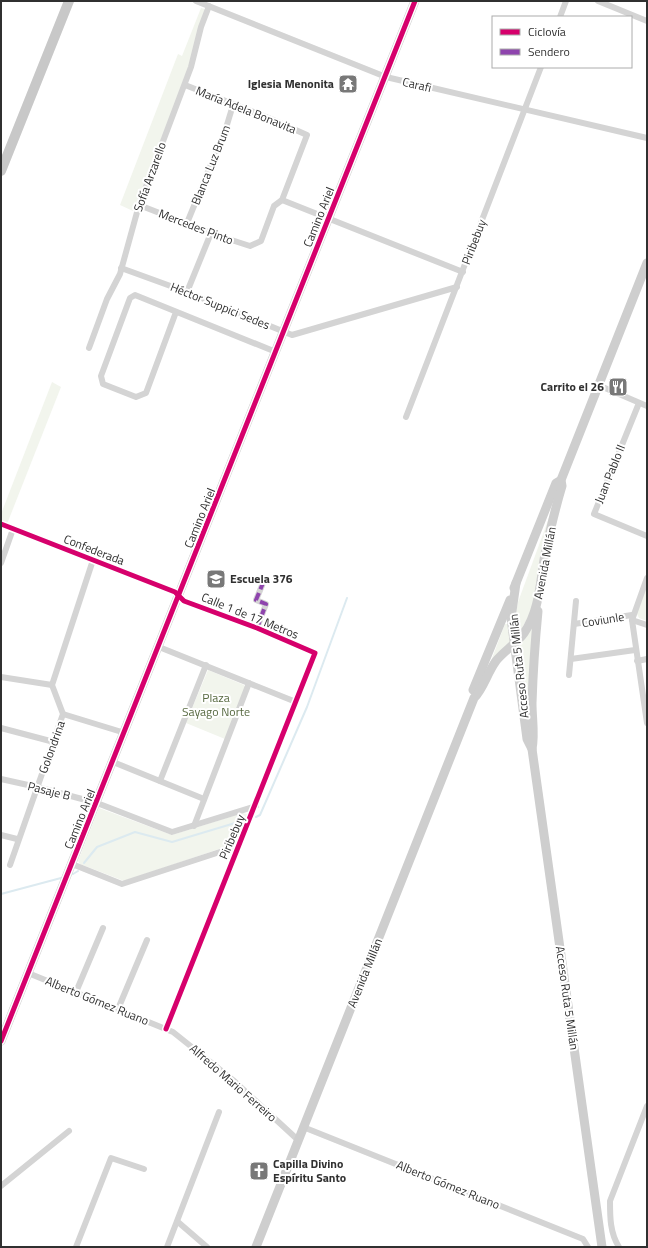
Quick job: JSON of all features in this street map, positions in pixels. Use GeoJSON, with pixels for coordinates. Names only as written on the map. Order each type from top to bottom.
{"type":"FeatureCollection","features":[{"type":"Feature","properties":{"kind":"main road"},"geometry":{"type":"LineString","coordinates":[[1,171],[69,1]]}},
{"type":"Feature","properties":{"kind":"street","name":"Carafi"},"geometry":{"type":"LineString","coordinates":[[196,1],[386,77],[647,138]]}},
{"type":"Feature","properties":{"kind":"street","name":"Camino Ariel"},"geometry":{"type":"LineString","coordinates":[[1,1042],[415,1]]}},
{"type":"Feature","properties":{"kind":"street"},"geometry":{"type":"LineString","coordinates":[[560,16],[566,1]]}},
{"type":"Feature","properties":{"kind":"street"},"geometry":{"type":"LineString","coordinates":[[598,1],[647,21]]}},
{"type":"Feature","properties":{"kind":"street","name":"Sofía Arzarello"},"geometry":{"type":"LineString","coordinates":[[89,348],[121,268],[138,205],[192,67],[201,26],[209,6]]}},
{"type":"Feature","properties":{"kind":"street","name":"Piribebuy"},"geometry":{"type":"LineString","coordinates":[[406,417],[541,68]]}},
{"type":"Feature","properties":{"kind":"street","name":"María Adela Bonavita"},"geometry":{"type":"LineString","coordinates":[[185,85],[271,119],[306,135],[282,200]]}},
{"type":"Feature","properties":{"kind":"street","name":"Blanca Luz Brum"},"geometry":{"type":"LineString","coordinates":[[187,224],[226,128],[233,105]]}},
{"type":"Feature","properties":{"kind":"street"},"geometry":{"type":"LineString","coordinates":[[282,200],[462,272]]}},
{"type":"Feature","properties":{"kind":"street","name":"Mercedes Pinto"},"geometry":{"type":"LineString","coordinates":[[138,205],[246,246],[254,245],[261,241],[274,206],[282,200]]}},
{"type":"Feature","properties":{"kind":"street"},"geometry":{"type":"LineString","coordinates":[[187,292],[210,233]]}},
{"type":"Feature","properties":{"kind":"street","name":"Avenida Millán"},"geometry":{"type":"LineString","coordinates":[[474,698],[473,691],[556,484],[561,480],[647,263]]}},
{"type":"Feature","properties":{"kind":"street","name":"Héctor Suppici Sedes"},"geometry":{"type":"LineString","coordinates":[[121,268],[187,292],[292,335],[456,287]]}},
{"type":"Feature","properties":{"kind":"street"},"geometry":{"type":"LineString","coordinates":[[176,312],[146,392],[136,397],[103,384],[101,376],[130,298],[135,296],[176,312],[276,352]]}},
{"type":"Feature","properties":{"kind":"street"},"geometry":{"type":"LineString","coordinates":[[598,385],[647,406]]}},
{"type":"Feature","properties":{"kind":"street","name":"Juan Pablo II"},"geometry":{"type":"LineString","coordinates":[[639,403],[594,514],[647,536]]}},
{"type":"Feature","properties":{"kind":"street","name":"Avenida Millán"},"geometry":{"type":"LineString","coordinates":[[256,1247],[474,698],[478,693],[487,673],[497,660],[524,634],[539,598],[550,533],[562,486],[561,480]]}},
{"type":"Feature","properties":{"kind":"street","name":"Confederada"},"geometry":{"type":"LineString","coordinates":[[1,524],[175,592],[179,597]]}},
{"type":"Feature","properties":{"kind":"street"},"geometry":{"type":"LineString","coordinates":[[1,563],[13,529]]}},
{"type":"Feature","properties":{"kind":"street"},"geometry":{"type":"LineString","coordinates":[[1,677],[52,685],[93,560]]}},
{"type":"Feature","properties":{"kind":"street"},"geometry":{"type":"LineString","coordinates":[[647,578],[632,617],[635,650],[645,691],[647,721]]}},
{"type":"Feature","properties":{"kind":"street"},"geometry":{"type":"LineString","coordinates":[[257,628],[266,604],[256,600],[263,583]]}},
{"type":"Feature","properties":{"kind":"street","name":"Acceso Ruta 5 Millán"},"geometry":{"type":"LineString","coordinates":[[516,583],[511,618],[527,740],[532,749]]}},
{"type":"Feature","properties":{"kind":"street","name":"Calle 1 de 17 Metros"},"geometry":{"type":"LineString","coordinates":[[179,597],[184,601],[257,628],[315,653]]}},
{"type":"Feature","properties":{"kind":"street","name":"Acceso Ruta 5 Millán"},"geometry":{"type":"LineString","coordinates":[[539,598],[534,658],[532,705],[534,740],[532,749],[602,1247]]}},
{"type":"Feature","properties":{"kind":"street"},"geometry":{"type":"LineString","coordinates":[[569,675],[576,601]]}},
{"type":"Feature","properties":{"kind":"street"},"geometry":{"type":"LineString","coordinates":[[632,617],[647,625]]}},
{"type":"Feature","properties":{"kind":"street","name":"Coviunle"},"geometry":{"type":"LineString","coordinates":[[574,624],[632,617]]}},
{"type":"Feature","properties":{"kind":"street"},"geometry":{"type":"LineString","coordinates":[[159,647],[296,702]]}},
{"type":"Feature","properties":{"kind":"street"},"geometry":{"type":"LineString","coordinates":[[571,659],[635,650]]}},
{"type":"Feature","properties":{"kind":"street","name":"Piribebuy"},"geometry":{"type":"LineString","coordinates":[[166,1029],[256,806],[315,653]]}},
{"type":"Feature","properties":{"kind":"street"},"geometry":{"type":"LineString","coordinates":[[637,660],[647,659]]}},
{"type":"Feature","properties":{"kind":"street"},"geometry":{"type":"LineString","coordinates":[[160,781],[206,665]]}},
{"type":"Feature","properties":{"kind":"street"},"geometry":{"type":"LineString","coordinates":[[194,826],[250,683]]}},
{"type":"Feature","properties":{"kind":"street","name":"Golondrina"},"geometry":{"type":"LineString","coordinates":[[10,865],[17,839],[54,742],[63,714],[52,685]]}},
{"type":"Feature","properties":{"kind":"street"},"geometry":{"type":"LineString","coordinates":[[63,714],[124,733]]}},
{"type":"Feature","properties":{"kind":"street"},"geometry":{"type":"LineString","coordinates":[[1,728],[54,742]]}},
{"type":"Feature","properties":{"kind":"street"},"geometry":{"type":"LineString","coordinates":[[113,762],[204,799]]}},
{"type":"Feature","properties":{"kind":"street","name":"Pasaje B"},"geometry":{"type":"LineString","coordinates":[[1,779],[97,803],[168,832],[175,832],[256,806]]}},
{"type":"Feature","properties":{"kind":"street"},"geometry":{"type":"LineString","coordinates":[[1,835],[17,839]]}},
{"type":"Feature","properties":{"kind":"street"},"geometry":{"type":"LineString","coordinates":[[72,864],[122,884],[229,849],[238,849]]}},
{"type":"Feature","properties":{"kind":"street"},"geometry":{"type":"LineString","coordinates":[[76,992],[103,928]]}},
{"type":"Feature","properties":{"kind":"street"},"geometry":{"type":"LineString","coordinates":[[118,1009],[147,940]]}},
{"type":"Feature","properties":{"kind":"street","name":"Alberto Gómez Ruano"},"geometry":{"type":"LineString","coordinates":[[28,973],[166,1029]]}},
{"type":"Feature","properties":{"kind":"street","name":"Alfredo Mario Ferreiro"},"geometry":{"type":"LineString","coordinates":[[166,1029],[173,1032],[233,1080],[298,1140]]}},
{"type":"Feature","properties":{"kind":"street"},"geometry":{"type":"LineString","coordinates":[[619,1247],[613,1236],[610,1216],[610,1201],[614,1186],[647,1106]]}},
{"type":"Feature","properties":{"kind":"street"},"geometry":{"type":"LineString","coordinates":[[167,1247],[178,1222],[219,1112]]}},
{"type":"Feature","properties":{"kind":"street","name":"Alberto Gómez Ruano"},"geometry":{"type":"LineString","coordinates":[[303,1127],[583,1239],[588,1247]]}},
{"type":"Feature","properties":{"kind":"street"},"geometry":{"type":"LineString","coordinates":[[1,1186],[69,1131]]}},
{"type":"Feature","properties":{"kind":"street"},"geometry":{"type":"LineString","coordinates":[[76,1247],[111,1158],[144,1169]]}},
{"type":"Feature","properties":{"kind":"street"},"geometry":{"type":"LineString","coordinates":[[178,1222],[207,1247]]}},
{"type":"Feature","properties":{"kind":"green space"},"geometry":{"type":"Polygon","coordinates":[[[201,8],[205,9],[192,62],[133,211],[120,205],[178,54],[182,56],[201,8]]]}},
{"type":"Feature","properties":{"kind":"green space"},"geometry":{"type":"Polygon","coordinates":[[[52,382],[61,387],[7,524],[1,521],[1,514],[52,382]]]}},
{"type":"Feature","properties":{"kind":"green space"},"geometry":{"type":"Polygon","coordinates":[[[550,515],[532,611],[516,638],[515,619],[518,602],[550,515]]]}},
{"type":"Feature","properties":{"kind":"green space"},"geometry":{"type":"Polygon","coordinates":[[[647,585],[647,621],[639,618],[636,612],[647,585]]]}},
{"type":"Feature","properties":{"kind":"green space"},"geometry":{"type":"Polygon","coordinates":[[[534,620],[531,734],[518,645],[534,620]]]}},
{"type":"Feature","properties":{"kind":"green space"},"geometry":{"type":"Polygon","coordinates":[[[505,624],[509,624],[512,643],[489,666],[505,624]]]}},
{"type":"Feature","properties":{"kind":"green space","name":"Plaza Sayago Norte"},"geometry":{"type":"Polygon","coordinates":[[[208,670],[244,685],[246,688],[225,739],[186,723],[208,670]]]}},
{"type":"Feature","properties":{"kind":"green space"},"geometry":{"type":"Polygon","coordinates":[[[99,808],[172,835],[243,813],[247,814],[247,816],[234,844],[124,881],[80,864],[78,861],[99,808]]]}},
{"type":"Feature","properties":{"kind":"waterway"},"geometry":{"type":"LineString","coordinates":[[256,817],[260,815],[307,707],[347,598]]}},
{"type":"Feature","properties":{"kind":"waterway"},"geometry":{"type":"LineString","coordinates":[[84,863],[97,847],[135,832],[172,842],[245,820]]}},
{"type":"Feature","properties":{"kind":"waterway"},"geometry":{"type":"LineString","coordinates":[[73,874],[78,871]]}},
{"type":"Feature","properties":{"kind":"waterway"},"geometry":{"type":"LineString","coordinates":[[1,894],[61,878]]}},
{"type":"Feature","properties":{"kind":"marked path"},"geometry":{"type":"LineString","coordinates":[[257,628],[266,604],[256,600],[263,583]]}},
{"type":"Feature","properties":{"kind":"cycle path"},"geometry":{"type":"LineString","coordinates":[[1,1041],[415,1]]}},
{"type":"Feature","properties":{"kind":"cycle path"},"geometry":{"type":"LineString","coordinates":[[1,524],[175,592],[184,601],[257,628],[315,653],[166,1029]]}},
{"type":"Feature","properties":{"kind":"place","name":"Iglesia Menonita"},"geometry":{"type":"Point","coordinates":[348,84]}},
{"type":"Feature","properties":{"kind":"place","name":"Carrito el 26"},"geometry":{"type":"Point","coordinates":[618,387]}},
{"type":"Feature","properties":{"kind":"place","name":"Escuela 376"},"geometry":{"type":"Point","coordinates":[216,579]}},
{"type":"Feature","properties":{"kind":"place","name":"Capilla Divino Espíritu Santo"},"geometry":{"type":"Point","coordinates":[259,1171]}}]}
